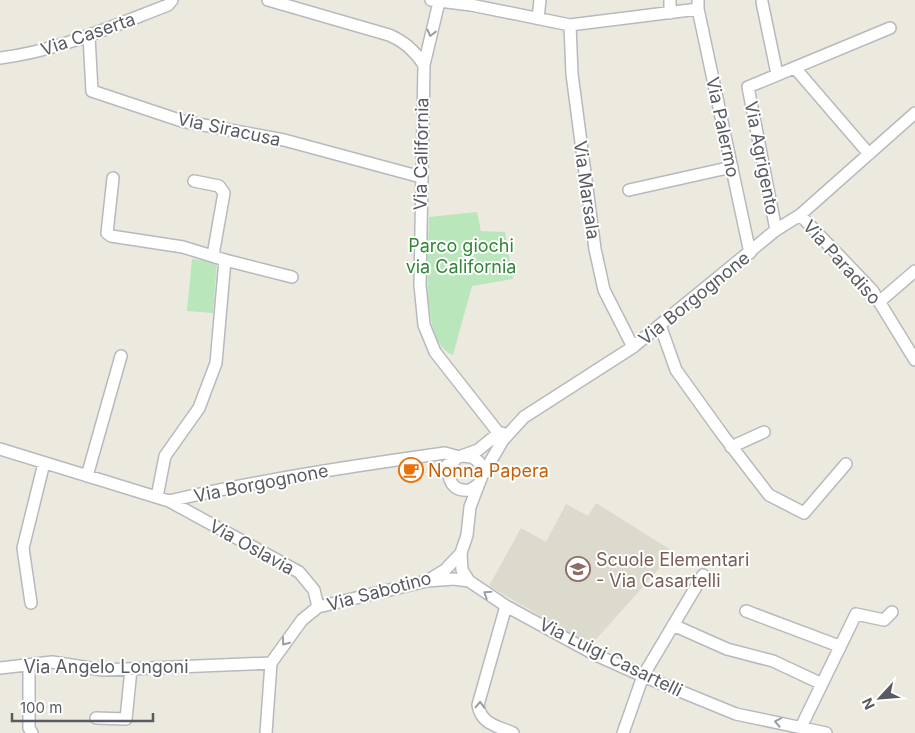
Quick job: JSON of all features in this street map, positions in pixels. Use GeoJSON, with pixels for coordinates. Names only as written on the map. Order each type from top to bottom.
{"type":"FeatureCollection","features":[{"type":"Feature","properties":{"kind":"street","name":"Via Caserta"},"geometry":{"type":"LineString","coordinates":[[0,58],[26,55],[89,36],[168,5],[172,0]]}},
{"type":"Feature","properties":{"kind":"street"},"geometry":{"type":"LineString","coordinates":[[269,0],[389,35],[400,40],[416,52],[424,65]]}},
{"type":"Feature","properties":{"kind":"street"},"geometry":{"type":"LineString","coordinates":[[538,18],[540,0]]}},
{"type":"Feature","properties":{"kind":"street"},"geometry":{"type":"LineString","coordinates":[[670,0],[670,13]]}},
{"type":"Feature","properties":{"kind":"street"},"geometry":{"type":"LineString","coordinates":[[424,65],[435,1],[471,5],[570,25],[670,13],[698,5]]}},
{"type":"Feature","properties":{"kind":"street"},"geometry":{"type":"LineString","coordinates":[[762,2],[777,74]]}},
{"type":"Feature","properties":{"kind":"street","name":"Via Palermo"},"geometry":{"type":"LineString","coordinates":[[698,5],[750,253]]}},
{"type":"Feature","properties":{"kind":"street","name":"Via Marsala"},"geometry":{"type":"LineString","coordinates":[[570,25],[572,74],[594,249],[604,290],[633,347]]}},
{"type":"Feature","properties":{"kind":"street","name":"Via Agrigento"},"geometry":{"type":"LineString","coordinates":[[776,230],[748,87],[890,28]]}},
{"type":"Feature","properties":{"kind":"street","name":"Via Siracusa"},"geometry":{"type":"LineString","coordinates":[[89,36],[92,91],[182,121],[284,140],[421,177]]}},
{"type":"Feature","properties":{"kind":"street","name":"Via California"},"geometry":{"type":"LineString","coordinates":[[424,65],[420,284],[424,325],[435,352],[491,424],[497,439]]}},
{"type":"Feature","properties":{"kind":"street"},"geometry":{"type":"LineString","coordinates":[[795,68],[869,154]]}},
{"type":"Feature","properties":{"kind":"street","name":"Via Borgognone"},"geometry":{"type":"LineString","coordinates":[[0,449],[169,501],[260,482],[438,454],[445,453],[461,456],[497,439],[511,430],[537,407],[633,347],[776,230],[800,215],[915,113]]}},
{"type":"Feature","properties":{"kind":"street"},"geometry":{"type":"LineString","coordinates":[[630,190],[732,167]]}},
{"type":"Feature","properties":{"kind":"street"},"geometry":{"type":"LineString","coordinates":[[113,178],[106,225],[106,233],[111,236],[150,241],[212,254],[225,260],[292,277]]}},
{"type":"Feature","properties":{"kind":"street"},"geometry":{"type":"LineString","coordinates":[[194,181],[219,186],[224,193],[212,254]]}},
{"type":"Feature","properties":{"kind":"street","name":"Via Paradiso"},"geometry":{"type":"LineString","coordinates":[[800,215],[872,290],[915,360]]}},
{"type":"Feature","properties":{"kind":"street"},"geometry":{"type":"LineString","coordinates":[[157,497],[165,456],[199,408],[216,363],[220,336],[225,260]]}},
{"type":"Feature","properties":{"kind":"street"},"geometry":{"type":"LineString","coordinates":[[879,302],[915,271]]}},
{"type":"Feature","properties":{"kind":"street"},"geometry":{"type":"LineString","coordinates":[[660,325],[676,370],[731,447],[769,495],[804,513],[846,464]]}},
{"type":"Feature","properties":{"kind":"street"},"geometry":{"type":"LineString","coordinates":[[87,476],[121,356]]}},
{"type":"Feature","properties":{"kind":"street"},"geometry":{"type":"LineString","coordinates":[[731,447],[764,432]]}},
{"type":"Feature","properties":{"kind":"street","name":"Via Borgognone"},"geometry":{"type":"LineString","coordinates":[[481,480],[497,439]]}},
{"type":"Feature","properties":{"kind":"street"},"geometry":{"type":"LineString","coordinates":[[438,454],[448,466],[449,481],[465,499],[468,520]]}},
{"type":"Feature","properties":{"kind":"street"},"geometry":{"type":"LineString","coordinates":[[448,471],[452,462],[461,456],[472,457],[479,462],[481,480],[468,520],[461,553],[462,570],[468,581]]}},
{"type":"Feature","properties":{"kind":"street"},"geometry":{"type":"LineString","coordinates":[[31,603],[23,548],[44,463]]}},
{"type":"Feature","properties":{"kind":"street"},"geometry":{"type":"LineString","coordinates":[[458,489],[470,490],[481,480]]}},
{"type":"Feature","properties":{"kind":"street","name":"Via Oslavia"},"geometry":{"type":"LineString","coordinates":[[169,501],[299,572],[314,590],[318,607]]}},
{"type":"Feature","properties":{"kind":"street","name":"Via Sabotino"},"geometry":{"type":"LineString","coordinates":[[318,607],[427,581],[445,570],[461,553]]}},
{"type":"Feature","properties":{"kind":"street"},"geometry":{"type":"LineString","coordinates":[[623,733],[643,676],[703,575]]}},
{"type":"Feature","properties":{"kind":"street"},"geometry":{"type":"LineString","coordinates":[[427,581],[454,579],[468,581]]}},
{"type":"Feature","properties":{"kind":"street","name":"Via Luigi Casartelli"},"geometry":{"type":"LineString","coordinates":[[468,581],[506,606],[596,654],[643,676],[736,714],[826,733]]}},
{"type":"Feature","properties":{"kind":"street"},"geometry":{"type":"LineString","coordinates":[[506,606],[478,705],[480,714],[485,721],[513,733]]}},
{"type":"Feature","properties":{"kind":"street"},"geometry":{"type":"LineString","coordinates":[[266,733],[272,663],[302,620],[318,607]]}},
{"type":"Feature","properties":{"kind":"street"},"geometry":{"type":"LineString","coordinates":[[746,611],[839,646]]}},
{"type":"Feature","properties":{"kind":"street"},"geometry":{"type":"LineString","coordinates":[[801,727],[820,684],[856,614],[884,620],[892,612]]}},
{"type":"Feature","properties":{"kind":"street"},"geometry":{"type":"LineString","coordinates":[[673,625],[727,650],[773,661],[820,684]]}},
{"type":"Feature","properties":{"kind":"street","name":"Via Angelo Longoni"},"geometry":{"type":"LineString","coordinates":[[0,668],[52,662],[103,670],[151,666],[272,663]]}},
{"type":"Feature","properties":{"kind":"street"},"geometry":{"type":"LineString","coordinates":[[29,664],[30,728],[32,733]]}},
{"type":"Feature","properties":{"kind":"street"},"geometry":{"type":"LineString","coordinates":[[96,718],[126,719],[131,669]]}},
{"type":"Feature","properties":{"kind":"shaded area","name":"Scuole Elementari - Via Casartelli"},"geometry":{"type":"Polygon","coordinates":[[[596,503],[674,552],[591,645],[489,586],[521,528],[546,542],[566,504],[588,516],[596,503]]]}},
{"type":"Feature","properties":{"kind":"green space","name":"Parco giochi via California"},"geometry":{"type":"Polygon","coordinates":[[[477,212],[481,231],[505,232],[513,279],[472,286],[453,355],[442,347],[434,332],[430,314],[427,271],[429,217],[477,212]]]}},
{"type":"Feature","properties":{"kind":"green space"},"geometry":{"type":"Polygon","coordinates":[[[192,259],[217,262],[213,313],[187,311],[192,259]]]}},
{"type":"Feature","properties":{"kind":"place","name":"Nonna Papera"},"geometry":{"type":"Point","coordinates":[411,470]}},
{"type":"Feature","properties":{"kind":"place","name":"Scuole Elementari - Via Casartelli"},"geometry":{"type":"Point","coordinates":[578,569]}}]}
